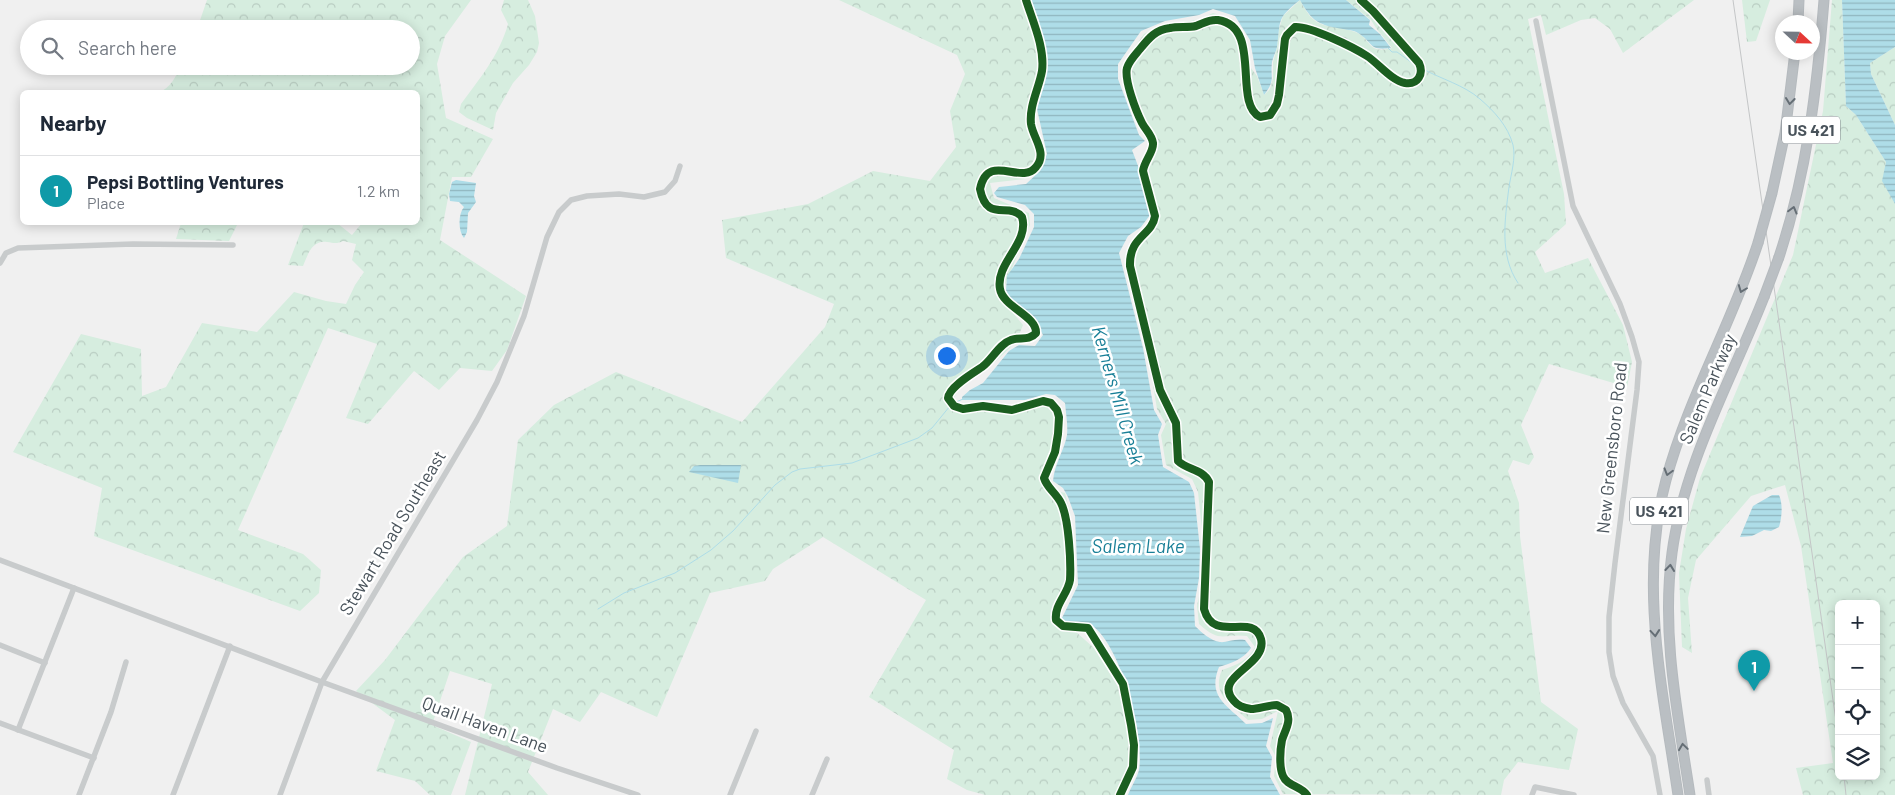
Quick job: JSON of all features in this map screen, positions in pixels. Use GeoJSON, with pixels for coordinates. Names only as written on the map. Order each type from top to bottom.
{"type":"FeatureCollection","features":[{"type":"Feature","properties":{"kind":"highway"},"geometry":{"type":"LineString","coordinates":[[1799,15],[1800,0]]}},
{"type":"Feature","properties":{"kind":"highway","name":"Salem Parkway"},"geometry":{"type":"LineString","coordinates":[[1690,795],[1669,647],[1668,604],[1672,553],[1680,511],[1692,470],[1764,297],[1779,257],[1797,196],[1809,137],[1819,61],[1824,0]]}},
{"type":"Feature","properties":{"kind":"highway","name":"Salem Parkway"},"geometry":{"type":"LineString","coordinates":[[1678,795],[1654,622],[1653,578],[1656,534],[1664,490],[1676,447],[1741,291],[1758,243],[1772,193],[1785,133],[1794,60]]}},
{"type":"Feature","properties":{"kind":"street","name":"New Greensboro Road"},"geometry":{"type":"LineString","coordinates":[[1536,21],[1576,217],[1620,304],[1639,362],[1615,562],[1609,652],[1613,676],[1623,703],[1653,756],[1660,795]]}},
{"type":"Feature","properties":{"kind":"street","name":"Stewart Road Southeast"},"geometry":{"type":"LineString","coordinates":[[280,795],[322,682],[467,437],[497,382],[524,316],[547,237],[559,212],[571,200],[587,196],[619,194],[644,198],[665,192],[675,182],[680,166]]}},
{"type":"Feature","properties":{"kind":"street"},"geometry":{"type":"LineString","coordinates":[[0,263],[6,253],[18,248],[133,244],[233,245]]}},
{"type":"Feature","properties":{"kind":"street"},"geometry":{"type":"LineString","coordinates":[[0,560],[322,682]]}},
{"type":"Feature","properties":{"kind":"street"},"geometry":{"type":"LineString","coordinates":[[18,730],[74,588]]}},
{"type":"Feature","properties":{"kind":"street"},"geometry":{"type":"LineString","coordinates":[[0,645],[45,663]]}},
{"type":"Feature","properties":{"kind":"street"},"geometry":{"type":"LineString","coordinates":[[173,795],[230,646]]}},
{"type":"Feature","properties":{"kind":"street"},"geometry":{"type":"LineString","coordinates":[[79,795],[111,712],[126,662]]}},
{"type":"Feature","properties":{"kind":"street","name":"Quail Haven Lane"},"geometry":{"type":"LineString","coordinates":[[322,682],[557,768],[638,795]]}},
{"type":"Feature","properties":{"kind":"street"},"geometry":{"type":"LineString","coordinates":[[0,723],[94,758]]}},
{"type":"Feature","properties":{"kind":"street"},"geometry":{"type":"LineString","coordinates":[[730,795],[756,731]]}},
{"type":"Feature","properties":{"kind":"street"},"geometry":{"type":"LineString","coordinates":[[812,795],[827,759]]}},
{"type":"Feature","properties":{"kind":"street"},"geometry":{"type":"LineString","coordinates":[[1707,780],[1709,795]]}},
{"type":"Feature","properties":{"kind":"street"},"geometry":{"type":"LineString","coordinates":[[1532,795],[1535,787],[1574,795]]}},
{"type":"Feature","properties":{"kind":"green space"},"geometry":{"type":"Polygon","coordinates":[[[207,0],[471,0],[445,36],[437,64],[446,118],[493,139],[471,177],[452,177],[440,240],[526,296],[507,350],[492,371],[460,368],[439,390],[414,371],[368,424],[346,418],[377,344],[328,328],[238,530],[303,554],[321,570],[319,593],[300,611],[94,536],[102,488],[13,452],[81,334],[141,349],[142,396],[166,387],[202,323],[257,332],[294,292],[326,301],[346,304],[364,272],[352,260],[356,244],[343,241],[337,243],[318,243],[311,249],[303,266],[288,265],[303,225],[340,225],[352,235],[360,225],[420,225],[420,90],[163,90],[176,75],[420,75],[420,20],[200,20],[207,0]]]}},
{"type":"Feature","properties":{"kind":"green space"},"geometry":{"type":"Polygon","coordinates":[[[504,0],[528,0],[535,16],[539,43],[537,52],[529,65],[513,83],[496,113],[493,130],[467,118],[459,112],[461,104],[500,46],[508,24],[501,10],[504,0]]]}},
{"type":"Feature","properties":{"kind":"green space"},"geometry":{"type":"Polygon","coordinates":[[[839,0],[1027,0],[1039,53],[1040,93],[1032,131],[1041,154],[1024,179],[990,183],[994,198],[1029,213],[1030,225],[1000,297],[1023,325],[1016,342],[995,362],[958,390],[953,400],[977,409],[1051,399],[1060,407],[1061,443],[1050,475],[1053,490],[1065,493],[1071,516],[1073,585],[1062,609],[1058,626],[1075,631],[1094,648],[1121,693],[1132,753],[1130,768],[1134,774],[1125,795],[985,795],[967,790],[947,779],[954,750],[869,697],[926,600],[823,537],[773,569],[765,581],[710,593],[657,717],[601,692],[580,722],[553,709],[528,772],[548,795],[465,795],[492,684],[450,671],[432,725],[471,742],[451,795],[430,795],[415,781],[376,771],[395,720],[356,691],[385,660],[463,557],[507,526],[518,440],[554,405],[616,372],[742,422],[825,327],[834,304],[726,258],[722,220],[808,204],[873,171],[930,181],[956,147],[950,111],[965,74],[957,55],[839,0]]]}},
{"type":"Feature","properties":{"kind":"green space"},"geometry":{"type":"Polygon","coordinates":[[[1300,0],[1306,11],[1317,22],[1355,32],[1373,48],[1384,50],[1392,48],[1371,20],[1346,0],[1694,0],[1623,53],[1610,29],[1595,18],[1581,20],[1546,35],[1541,15],[1528,19],[1564,194],[1566,224],[1535,252],[1545,273],[1588,258],[1623,325],[1632,362],[1627,387],[1549,364],[1521,425],[1534,457],[1529,465],[1513,460],[1508,471],[1519,503],[1520,536],[1541,702],[1578,729],[1569,770],[1518,762],[1504,780],[1501,795],[1283,794],[1274,776],[1276,757],[1270,746],[1278,711],[1262,719],[1248,720],[1229,704],[1221,693],[1219,686],[1222,670],[1245,659],[1255,647],[1247,636],[1218,636],[1212,634],[1199,624],[1197,606],[1203,578],[1204,549],[1198,492],[1192,479],[1166,465],[1161,435],[1166,424],[1157,409],[1147,348],[1129,275],[1131,256],[1146,232],[1155,225],[1157,216],[1147,178],[1150,158],[1155,147],[1152,141],[1142,133],[1122,78],[1122,65],[1144,34],[1157,27],[1200,19],[1213,13],[1233,19],[1247,42],[1251,68],[1257,76],[1264,95],[1270,89],[1273,78],[1273,62],[1283,16],[1300,0]]]}},
{"type":"Feature","properties":{"kind":"green space"},"geometry":{"type":"Polygon","coordinates":[[[1742,0],[1770,0],[1756,41],[1747,42],[1742,0]]]}},
{"type":"Feature","properties":{"kind":"green space"},"geometry":{"type":"Polygon","coordinates":[[[1832,0],[1842,0],[1846,106],[1856,115],[1886,162],[1883,181],[1895,204],[1895,795],[1803,795],[1796,768],[1833,763],[1801,546],[1785,485],[1751,496],[1696,560],[1688,598],[1692,653],[1682,647],[1679,573],[1686,529],[1700,478],[1793,255],[1823,111],[1832,0]]]}},
{"type":"Feature","properties":{"kind":"green space"},"geometry":{"type":"Polygon","coordinates":[[[1895,47],[1895,125],[1871,74],[1870,63],[1895,47]]]}},
{"type":"Feature","properties":{"kind":"green space"},"geometry":{"type":"Polygon","coordinates":[[[180,225],[237,225],[229,241],[176,239],[180,225]]]}},
{"type":"Feature","properties":{"kind":"water","name":"Salem Lake"},"geometry":{"type":"Polygon","coordinates":[[[1031,0],[1300,0],[1287,11],[1281,20],[1277,47],[1272,62],[1271,82],[1264,95],[1255,68],[1250,40],[1235,16],[1213,9],[1199,15],[1165,21],[1141,31],[1118,64],[1118,79],[1139,135],[1145,141],[1132,150],[1143,179],[1150,215],[1141,227],[1128,236],[1119,253],[1143,348],[1154,410],[1162,424],[1158,435],[1163,467],[1189,482],[1194,493],[1200,549],[1199,578],[1194,606],[1195,626],[1213,640],[1222,642],[1245,640],[1251,648],[1241,658],[1219,667],[1215,686],[1221,700],[1246,724],[1262,723],[1273,718],[1266,746],[1272,757],[1270,777],[1280,795],[1128,795],[1139,770],[1140,755],[1135,716],[1122,673],[1104,638],[1094,627],[1080,622],[1065,623],[1062,618],[1078,585],[1075,516],[1063,488],[1053,481],[1055,469],[1067,435],[1065,403],[1055,395],[1046,394],[1025,400],[962,400],[962,397],[970,390],[983,383],[1009,351],[1019,345],[1035,346],[1043,335],[1034,319],[1012,301],[1006,291],[1007,276],[1019,259],[1034,227],[1034,214],[1025,205],[997,197],[994,193],[999,187],[1026,184],[1040,171],[1047,154],[1037,109],[1045,82],[1047,61],[1039,21],[1031,0]]]}},
{"type":"Feature","properties":{"kind":"water"},"geometry":{"type":"Polygon","coordinates":[[[1300,0],[1346,0],[1370,20],[1369,25],[1380,34],[1391,48],[1375,47],[1356,32],[1322,24],[1308,13],[1300,0]]]}},
{"type":"Feature","properties":{"kind":"water"},"geometry":{"type":"Polygon","coordinates":[[[1842,0],[1895,0],[1895,47],[1870,63],[1871,74],[1895,125],[1895,204],[1882,181],[1886,162],[1856,115],[1846,106],[1842,0]]]}},
{"type":"Feature","properties":{"kind":"water"},"geometry":{"type":"Polygon","coordinates":[[[456,180],[476,183],[474,196],[476,202],[468,213],[467,232],[464,238],[459,222],[464,207],[459,202],[450,201],[449,194],[452,182],[456,180]]]}},
{"type":"Feature","properties":{"kind":"water"},"geometry":{"type":"Polygon","coordinates":[[[741,465],[738,483],[689,472],[694,466],[741,465]]]}},
{"type":"Feature","properties":{"kind":"water"},"geometry":{"type":"Polygon","coordinates":[[[1772,495],[1779,495],[1781,502],[1782,511],[1779,527],[1771,531],[1764,530],[1752,536],[1740,537],[1753,506],[1772,495]]]}},
{"type":"Feature","properties":{"kind":"waterway"},"geometry":{"type":"LineString","coordinates":[[1388,48],[1418,67]]}},
{"type":"Feature","properties":{"kind":"waterway"},"geometry":{"type":"LineString","coordinates":[[1423,69],[1474,94],[1500,119],[1508,131],[1514,155],[1506,212],[1505,236],[1508,261],[1518,283]]}},
{"type":"Feature","properties":{"kind":"waterway"},"geometry":{"type":"LineString","coordinates":[[954,403],[963,399]]}},
{"type":"Feature","properties":{"kind":"waterway"},"geometry":{"type":"LineString","coordinates":[[598,609],[624,593],[675,573],[711,550],[733,531],[775,485],[792,472],[800,469],[852,463],[918,438],[932,428],[950,406]]}},
{"type":"Feature","properties":{"kind":"railway"},"geometry":{"type":"LineString","coordinates":[[1733,0],[1838,735]]}},
{"type":"Feature","properties":{"kind":"railway"},"geometry":{"type":"LineString","coordinates":[[1844,780],[1846,795]]}},
{"type":"Feature","properties":{"kind":"cycle path"},"geometry":{"type":"LineString","coordinates":[[1026,0],[1042,53],[1042,71],[1031,117],[1032,129],[1041,156],[1036,167],[1030,172],[997,170],[990,172],[984,178],[980,189],[983,200],[988,206],[993,209],[1011,211],[1022,217],[1021,236],[1002,270],[1000,289],[1007,301],[1031,321],[1036,333],[1027,338],[1014,339],[1007,342],[999,348],[986,364],[952,389],[948,398],[954,406],[963,409],[983,406],[1012,410],[1043,401],[1051,403],[1057,410],[1059,417],[1055,452],[1044,478],[1047,485],[1059,499],[1064,510],[1069,541],[1070,580],[1057,609],[1056,620],[1063,626],[1088,628],[1123,684],[1134,745],[1133,767],[1120,795]]}},
{"type":"Feature","properties":{"kind":"cycle path"},"geometry":{"type":"LineString","coordinates":[[1307,795],[1285,779],[1281,768],[1281,744],[1288,722],[1286,710],[1277,705],[1254,709],[1244,707],[1236,703],[1229,692],[1234,678],[1256,657],[1261,648],[1261,639],[1257,631],[1250,628],[1216,625],[1209,619],[1204,609],[1209,482],[1203,474],[1178,461],[1176,423],[1160,390],[1130,266],[1133,248],[1150,228],[1155,216],[1143,171],[1153,143],[1134,103],[1127,80],[1127,68],[1132,58],[1146,41],[1156,33],[1173,27],[1190,27],[1218,20],[1232,26],[1240,36],[1244,50],[1248,97],[1252,109],[1260,117],[1270,115],[1277,104],[1285,39],[1295,27],[1321,33],[1352,48],[1367,56],[1400,81],[1410,83],[1419,78],[1421,71],[1419,63],[1361,0]]}},
{"type":"Feature","properties":{"kind":"place","name":"Pepsi Bottling Ventures"},"geometry":{"type":"Point","coordinates":[1754,691]}},
{"type":"Feature","properties":{"kind":"water label","name":"Kerners Mill Creek"},"geometry":{"type":"Point","coordinates":[1118,395]}}]}
